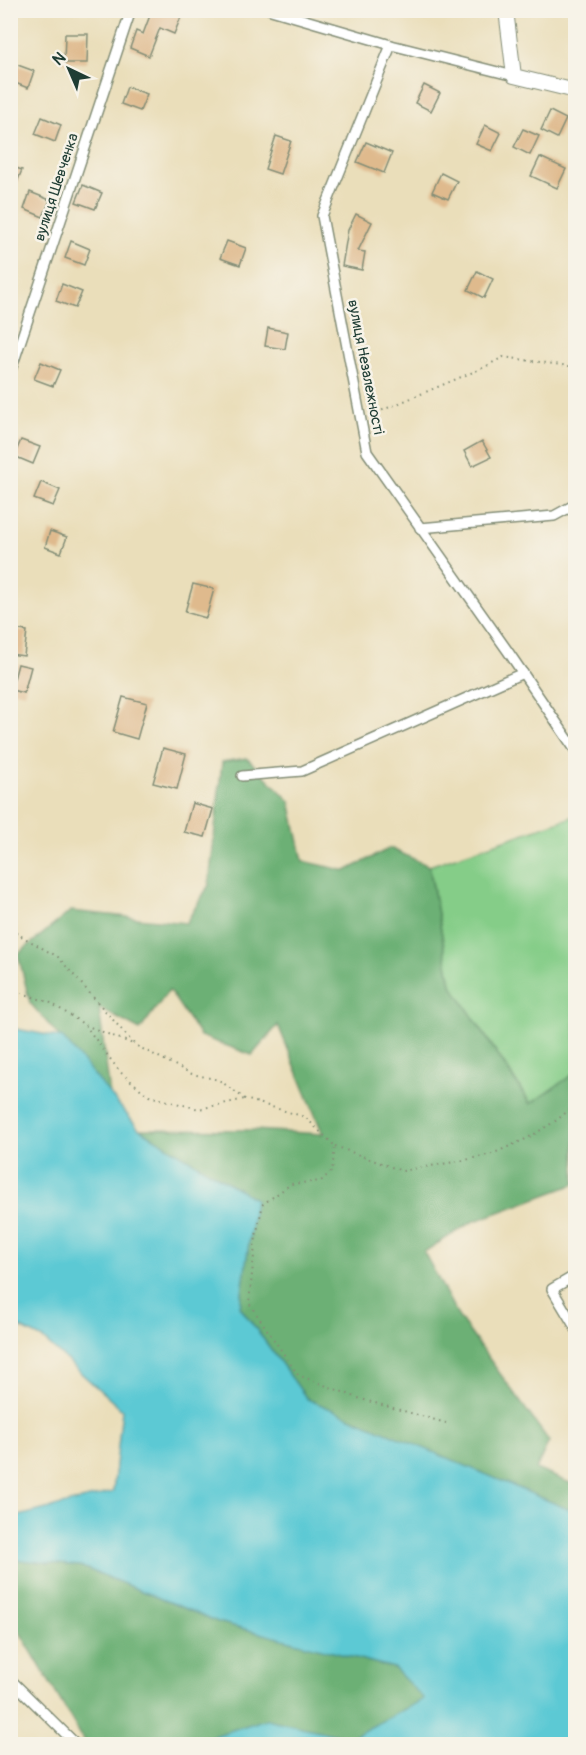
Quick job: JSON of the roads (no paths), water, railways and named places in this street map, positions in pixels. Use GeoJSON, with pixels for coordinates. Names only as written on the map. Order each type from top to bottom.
{"type":"FeatureCollection","features":[{"type":"Feature","properties":{"kind":"street","name":"вулиця Шевченка"},"geometry":{"type":"LineString","coordinates":[[10,373],[131,10]]}},
{"type":"Feature","properties":{"kind":"street"},"geometry":{"type":"LineString","coordinates":[[271,10],[391,45],[576,91]]}},
{"type":"Feature","properties":{"kind":"street"},"geometry":{"type":"LineString","coordinates":[[506,10],[514,76]]}},
{"type":"Feature","properties":{"kind":"street","name":"вулиця Незалежності"},"geometry":{"type":"LineString","coordinates":[[391,45],[322,216],[367,452],[576,751]]}},
{"type":"Feature","properties":{"kind":"street"},"geometry":{"type":"LineString","coordinates":[[420,528],[554,516],[576,504]]}},
{"type":"Feature","properties":{"kind":"street"},"geometry":{"type":"LineString","coordinates":[[242,776],[302,771],[523,673]]}},
{"type":"Feature","properties":{"kind":"street"},"geometry":{"type":"LineString","coordinates":[[576,1275],[552,1289],[576,1329]]}},
{"type":"Feature","properties":{"kind":"street"},"geometry":{"type":"LineString","coordinates":[[10,1679],[76,1744]]}},
{"type":"Feature","properties":{"kind":"water"},"geometry":{"type":"Polygon","coordinates":[[[11,1028],[63,1038],[139,1129],[255,1199],[240,1307],[307,1399],[575,1512],[575,1744],[207,1744],[214,1736],[266,1719],[350,1738],[424,1699],[394,1668],[218,1622],[80,1566],[11,1559],[11,1518],[113,1492],[122,1410],[43,1339],[11,1323],[11,1028]]]}}]}
